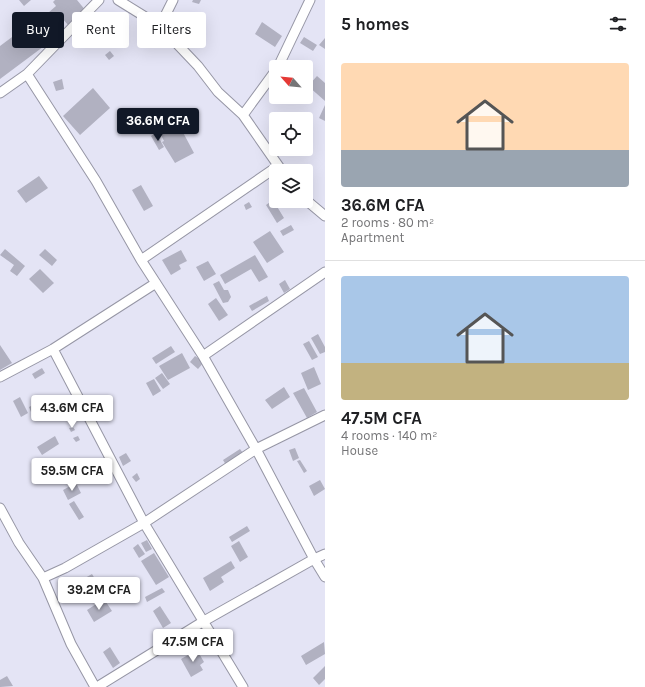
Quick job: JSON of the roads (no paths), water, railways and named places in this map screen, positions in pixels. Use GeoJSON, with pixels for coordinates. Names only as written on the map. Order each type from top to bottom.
{"type":"FeatureCollection","features":[{"type":"Feature","properties":{"kind":"street"},"geometry":{"type":"LineString","coordinates":[[0,93],[27,74],[99,0]]}},
{"type":"Feature","properties":{"kind":"street"},"geometry":{"type":"LineString","coordinates":[[118,0],[137,12]]}},
{"type":"Feature","properties":{"kind":"street"},"geometry":{"type":"LineString","coordinates":[[167,12],[173,0]]}},
{"type":"Feature","properties":{"kind":"street"},"geometry":{"type":"LineString","coordinates":[[281,60],[310,0]]}},
{"type":"Feature","properties":{"kind":"street"},"geometry":{"type":"LineString","coordinates":[[181,48],[198,66],[218,92],[243,115],[277,164]]}},
{"type":"Feature","properties":{"kind":"street"},"geometry":{"type":"LineString","coordinates":[[27,74],[96,181],[141,260],[203,356],[256,448],[314,559],[325,577]]}},
{"type":"Feature","properties":{"kind":"street"},"geometry":{"type":"LineString","coordinates":[[243,115],[269,80]]}},
{"type":"Feature","properties":{"kind":"street"},"geometry":{"type":"LineString","coordinates":[[141,260],[269,176]]}},
{"type":"Feature","properties":{"kind":"street"},"geometry":{"type":"LineString","coordinates":[[313,206],[325,216]]}},
{"type":"Feature","properties":{"kind":"street"},"geometry":{"type":"LineString","coordinates":[[203,356],[325,272]]}},
{"type":"Feature","properties":{"kind":"street"},"geometry":{"type":"LineString","coordinates":[[0,376],[53,349],[156,283]]}},
{"type":"Feature","properties":{"kind":"street"},"geometry":{"type":"LineString","coordinates":[[53,349],[144,523],[244,687]]}},
{"type":"Feature","properties":{"kind":"street"},"geometry":{"type":"LineString","coordinates":[[43,578],[65,568],[144,523],[256,448],[325,415]]}},
{"type":"Feature","properties":{"kind":"street"},"geometry":{"type":"LineString","coordinates":[[0,508],[19,543],[43,578],[72,644],[96,687],[204,621],[325,554]]}}]}
